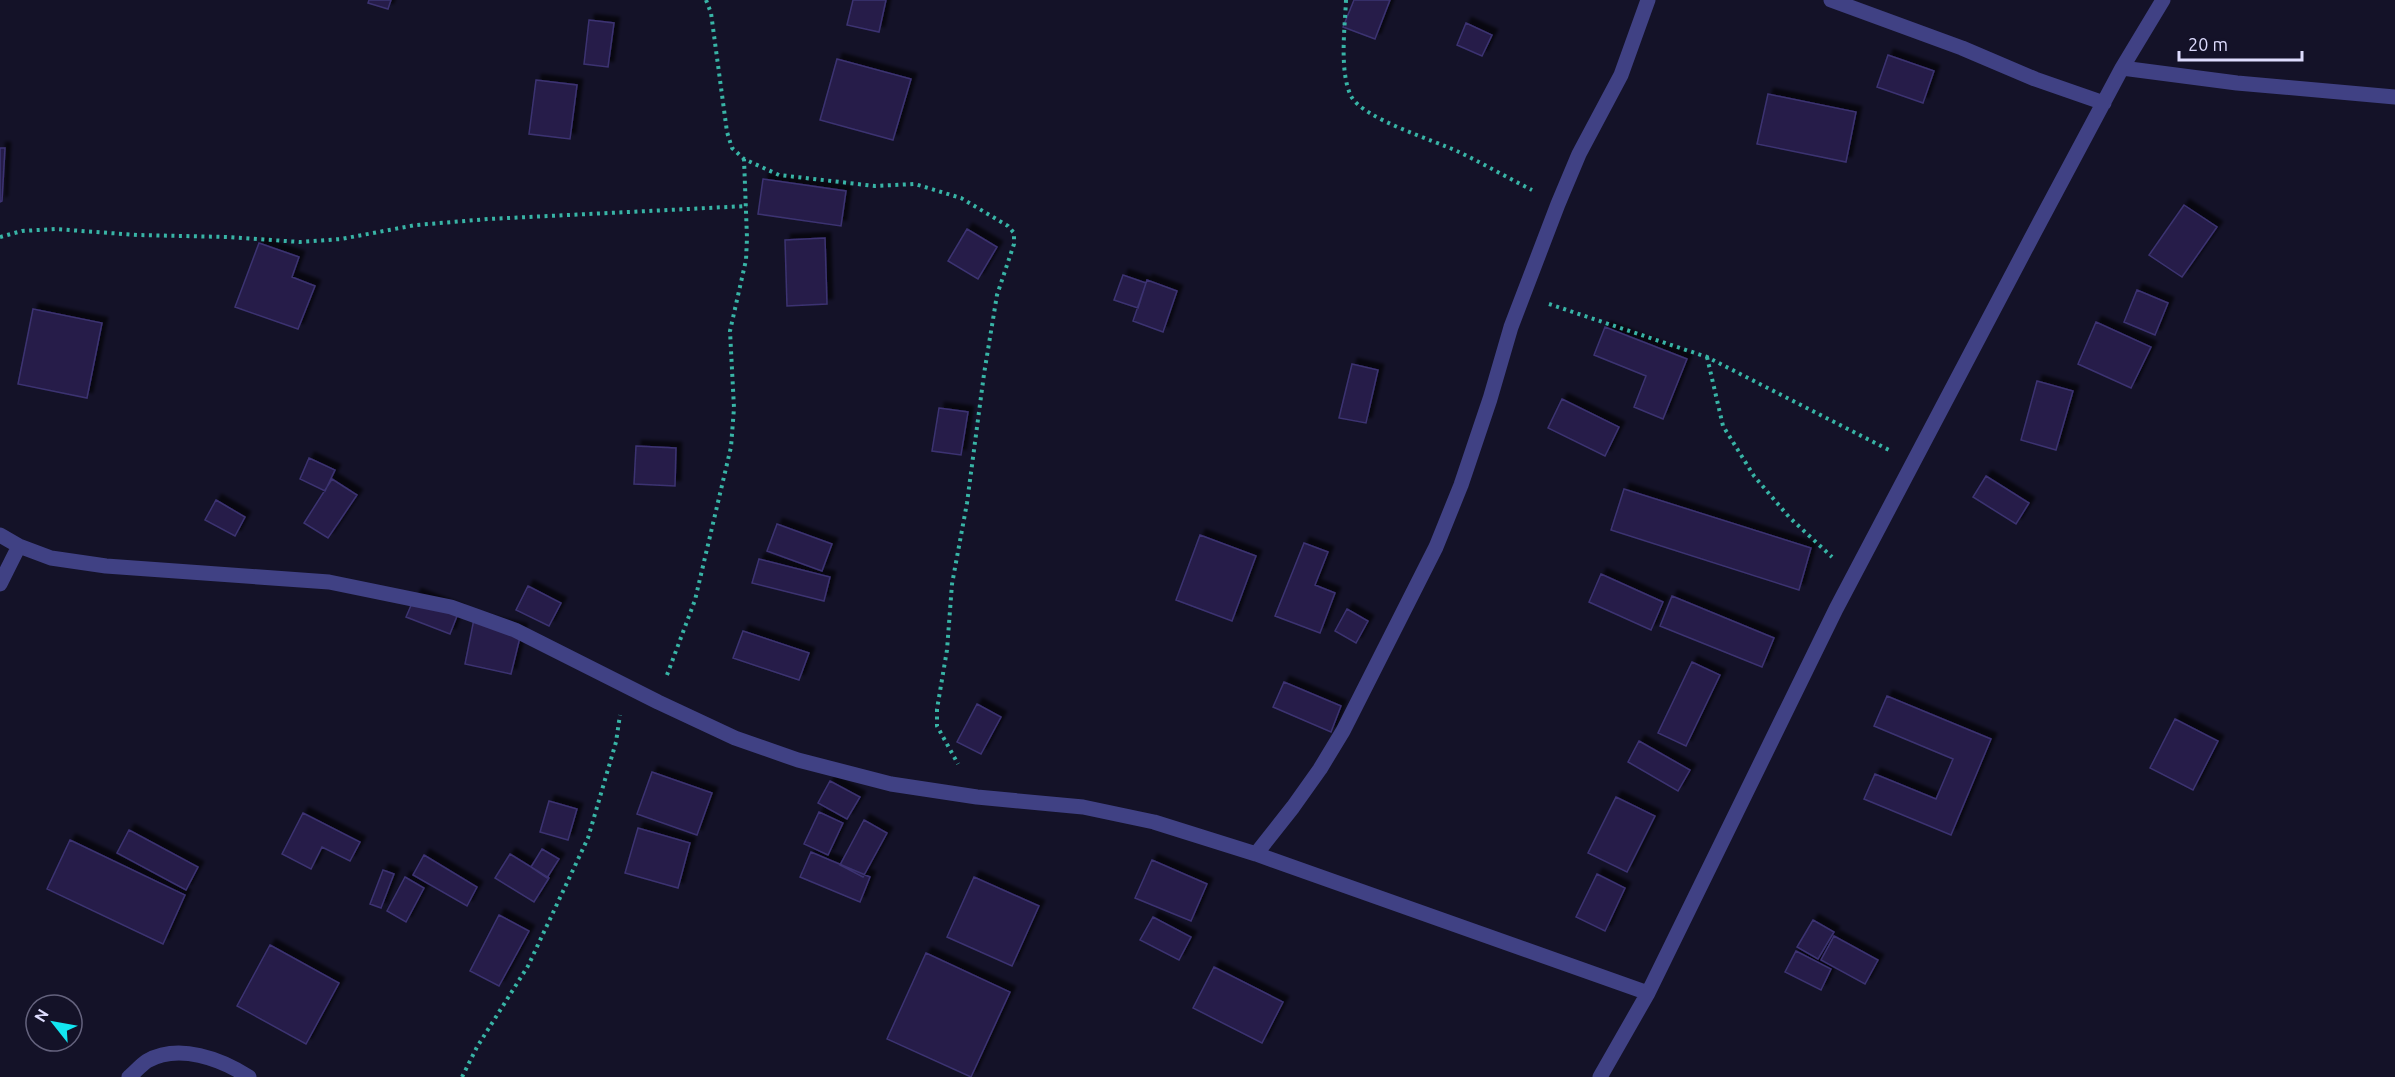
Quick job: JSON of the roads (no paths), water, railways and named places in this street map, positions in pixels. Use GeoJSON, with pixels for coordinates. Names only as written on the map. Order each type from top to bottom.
{"type":"FeatureCollection","features":[{"type":"Feature","properties":{"kind":"street"},"geometry":{"type":"LineString","coordinates":[[1256,854],[1307,788],[1343,731],[1436,547],[1461,485],[1523,295],[1558,204],[1579,154],[1621,75],[1648,0]]}},
{"type":"Feature","properties":{"kind":"street"},"geometry":{"type":"LineString","coordinates":[[1831,0],[1962,48],[2035,79],[2104,103]]}},
{"type":"Feature","properties":{"kind":"street"},"geometry":{"type":"LineString","coordinates":[[1600,1077],[1648,993],[1853,577],[2122,68],[2163,0]]}},
{"type":"Feature","properties":{"kind":"street"},"geometry":{"type":"LineString","coordinates":[[2122,68],[2237,84],[2395,97]]}},
{"type":"Feature","properties":{"kind":"street"},"geometry":{"type":"LineString","coordinates":[[0,535],[19,546],[51,558],[106,566],[329,582],[451,607],[515,630],[735,738],[798,760],[891,784],[977,797],[1083,807],[1154,822],[1256,854],[1648,993]]}},
{"type":"Feature","properties":{"kind":"street"},"geometry":{"type":"LineString","coordinates":[[0,584],[19,546]]}},
{"type":"Feature","properties":{"kind":"street"},"geometry":{"type":"LineString","coordinates":[[129,1077],[147,1061],[175,1054],[202,1055],[249,1077]]}}]}
